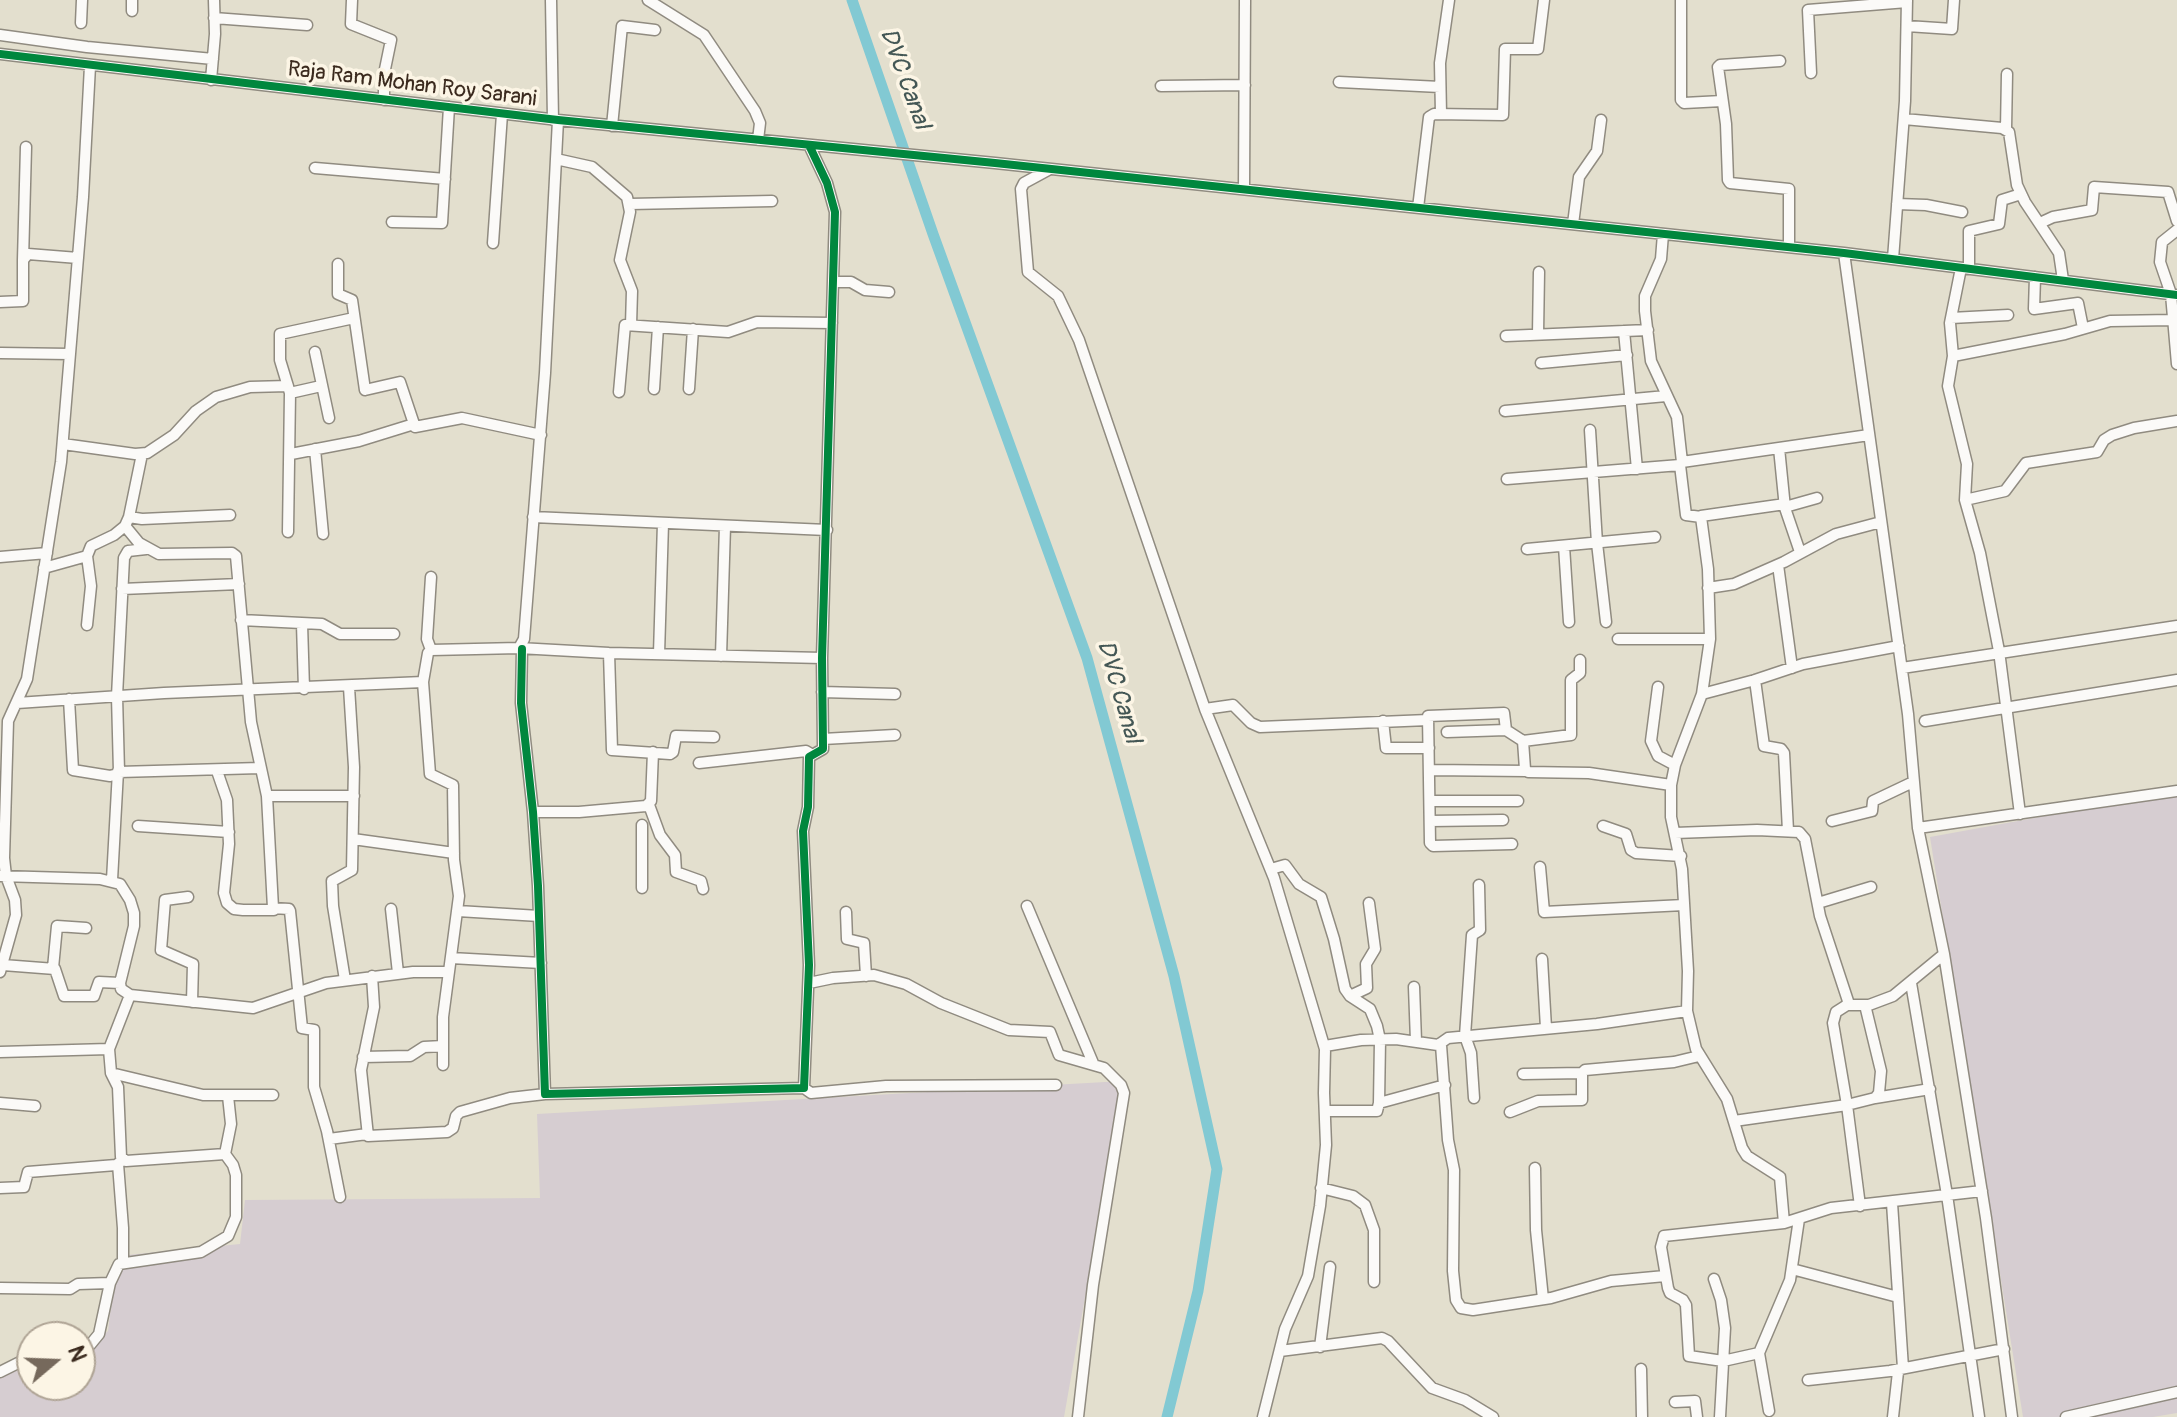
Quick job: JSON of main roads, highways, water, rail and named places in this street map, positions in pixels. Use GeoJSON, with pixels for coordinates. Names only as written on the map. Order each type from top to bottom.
{"type":"FeatureCollection","features":[{"type":"Feature","properties":{"kind":"waterway","name":"DVC Canal"},"geometry":{"type":"LineString","coordinates":[[852,0],[933,234],[1087,658],[1174,976],[1217,1169],[1198,1291],[1167,1417]]}}]}
